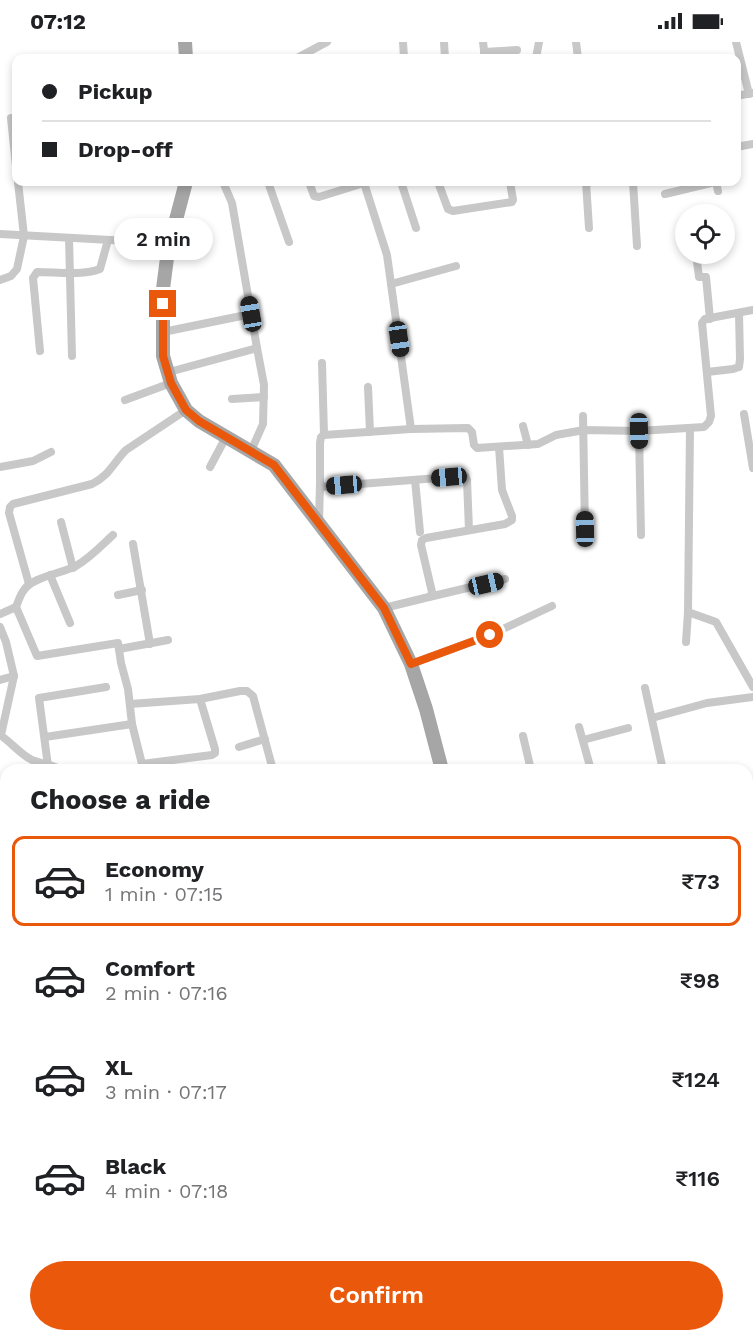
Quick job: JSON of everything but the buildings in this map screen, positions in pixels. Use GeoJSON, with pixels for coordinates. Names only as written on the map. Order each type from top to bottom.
{"type":"FeatureCollection","features":[{"type":"Feature","properties":{"kind":"main road"},"geometry":{"type":"LineString","coordinates":[[185,186],[168,250],[163,289],[163,356],[170,378],[186,410],[199,421],[274,465],[384,608],[411,664],[440,764]]}},
{"type":"Feature","properties":{"kind":"street"},"geometry":{"type":"LineString","coordinates":[[307,54],[327,42]]}},
{"type":"Feature","properties":{"kind":"street"},"geometry":{"type":"LineString","coordinates":[[496,54],[517,50]]}},
{"type":"Feature","properties":{"kind":"street"},"geometry":{"type":"LineString","coordinates":[[741,59],[751,94]]}},
{"type":"Feature","properties":{"kind":"street"},"geometry":{"type":"LineString","coordinates":[[11,118],[12,128]]}},
{"type":"Feature","properties":{"kind":"street"},"geometry":{"type":"LineString","coordinates":[[0,280],[11,276],[17,269],[24,236],[18,186]]}},
{"type":"Feature","properties":{"kind":"street"},"geometry":{"type":"LineString","coordinates":[[225,186],[232,203],[264,385],[263,424],[251,451]]}},
{"type":"Feature","properties":{"kind":"street"},"geometry":{"type":"LineString","coordinates":[[269,186],[289,242]]}},
{"type":"Feature","properties":{"kind":"street"},"geometry":{"type":"LineString","coordinates":[[310,186],[316,197],[344,186]]}},
{"type":"Feature","properties":{"kind":"street"},"geometry":{"type":"LineString","coordinates":[[367,186],[387,255],[411,429]]}},
{"type":"Feature","properties":{"kind":"street"},"geometry":{"type":"LineString","coordinates":[[402,186],[416,228]]}},
{"type":"Feature","properties":{"kind":"street"},"geometry":{"type":"LineString","coordinates":[[440,186],[448,208],[453,211],[512,202],[511,186]]}},
{"type":"Feature","properties":{"kind":"street"},"geometry":{"type":"LineString","coordinates":[[586,186],[589,228]]}},
{"type":"Feature","properties":{"kind":"street"},"geometry":{"type":"LineString","coordinates":[[633,186],[637,246]]}},
{"type":"Feature","properties":{"kind":"street"},"geometry":{"type":"LineString","coordinates":[[665,194],[711,186]]}},
{"type":"Feature","properties":{"kind":"street"},"geometry":{"type":"LineString","coordinates":[[0,234],[129,241],[168,250]]}},
{"type":"Feature","properties":{"kind":"street"},"geometry":{"type":"LineString","coordinates":[[69,238],[72,356]]}},
{"type":"Feature","properties":{"kind":"street"},"geometry":{"type":"LineString","coordinates":[[40,351],[33,278],[37,272],[70,273],[93,271],[100,268],[108,240]]}},
{"type":"Feature","properties":{"kind":"street"},"geometry":{"type":"LineString","coordinates":[[697,264],[699,277],[706,277],[710,319]]}},
{"type":"Feature","properties":{"kind":"street"},"geometry":{"type":"LineString","coordinates":[[392,284],[456,266]]}},
{"type":"Feature","properties":{"kind":"street"},"geometry":{"type":"LineString","coordinates":[[324,435],[468,428],[472,432],[476,447],[499,447],[538,444],[556,435],[584,430],[639,431],[704,427],[711,416],[702,323],[705,320],[753,310]]}},
{"type":"Feature","properties":{"kind":"street"},"geometry":{"type":"LineString","coordinates":[[707,372],[739,367],[739,312]]}},
{"type":"Feature","properties":{"kind":"street"},"geometry":{"type":"LineString","coordinates":[[163,332],[251,314]]}},
{"type":"Feature","properties":{"kind":"street"},"geometry":{"type":"LineString","coordinates":[[125,400],[170,378],[256,348]]}},
{"type":"Feature","properties":{"kind":"street"},"geometry":{"type":"LineString","coordinates":[[319,524],[320,443],[324,435],[322,363]]}},
{"type":"Feature","properties":{"kind":"street"},"geometry":{"type":"LineString","coordinates":[[368,387],[370,432]]}},
{"type":"Feature","properties":{"kind":"street"},"geometry":{"type":"LineString","coordinates":[[232,399],[264,397]]}},
{"type":"Feature","properties":{"kind":"street"},"geometry":{"type":"LineString","coordinates":[[29,584],[9,513],[10,507],[13,504],[100,480],[126,450],[186,410]]}},
{"type":"Feature","properties":{"kind":"street"},"geometry":{"type":"LineString","coordinates":[[744,414],[753,468]]}},
{"type":"Feature","properties":{"kind":"street"},"geometry":{"type":"LineString","coordinates":[[583,416],[585,529]]}},
{"type":"Feature","properties":{"kind":"street"},"geometry":{"type":"LineString","coordinates":[[523,426],[528,444]]}},
{"type":"Feature","properties":{"kind":"street"},"geometry":{"type":"LineString","coordinates":[[686,642],[690,428]]}},
{"type":"Feature","properties":{"kind":"street"},"geometry":{"type":"LineString","coordinates":[[639,431],[641,535]]}},
{"type":"Feature","properties":{"kind":"street"},"geometry":{"type":"LineString","coordinates":[[210,467],[226,437]]}},
{"type":"Feature","properties":{"kind":"street"},"geometry":{"type":"LineString","coordinates":[[429,597],[432,592],[421,545],[422,540],[426,537],[505,524],[512,520],[502,490],[499,447]]}},
{"type":"Feature","properties":{"kind":"street"},"geometry":{"type":"LineString","coordinates":[[0,467],[33,461],[51,452]]}},
{"type":"Feature","properties":{"kind":"street"},"geometry":{"type":"LineString","coordinates":[[320,487],[465,476],[470,530]]}},
{"type":"Feature","properties":{"kind":"street"},"geometry":{"type":"LineString","coordinates":[[415,480],[420,532]]}},
{"type":"Feature","properties":{"kind":"street"},"geometry":{"type":"LineString","coordinates":[[61,522],[73,568]]}},
{"type":"Feature","properties":{"kind":"street"},"geometry":{"type":"LineString","coordinates":[[0,614],[16,608],[29,584],[73,568],[87,560],[113,535]]}},
{"type":"Feature","properties":{"kind":"street"},"geometry":{"type":"LineString","coordinates":[[133,544],[150,644]]}},
{"type":"Feature","properties":{"kind":"street"},"geometry":{"type":"LineString","coordinates":[[50,575],[70,624]]}},
{"type":"Feature","properties":{"kind":"street"},"geometry":{"type":"LineString","coordinates":[[384,608],[505,579]]}},
{"type":"Feature","properties":{"kind":"street"},"geometry":{"type":"LineString","coordinates":[[118,595],[142,590]]}},
{"type":"Feature","properties":{"kind":"street"},"geometry":{"type":"LineString","coordinates":[[411,664],[490,635],[552,606]]}},
{"type":"Feature","properties":{"kind":"street"},"geometry":{"type":"LineString","coordinates":[[16,608],[37,656],[118,643],[141,764]]}},
{"type":"Feature","properties":{"kind":"street"},"geometry":{"type":"LineString","coordinates":[[688,612],[716,622],[753,687]]}},
{"type":"Feature","properties":{"kind":"street"},"geometry":{"type":"LineString","coordinates":[[0,627],[14,676],[1,735],[30,759],[43,764]]}},
{"type":"Feature","properties":{"kind":"street"},"geometry":{"type":"LineString","coordinates":[[119,649],[168,640]]}},
{"type":"Feature","properties":{"kind":"street"},"geometry":{"type":"LineString","coordinates":[[0,680],[14,676]]}},
{"type":"Feature","properties":{"kind":"street"},"geometry":{"type":"LineString","coordinates":[[48,764],[39,698],[106,687]]}},
{"type":"Feature","properties":{"kind":"street"},"geometry":{"type":"LineString","coordinates":[[645,688],[662,764]]}},
{"type":"Feature","properties":{"kind":"street"},"geometry":{"type":"LineString","coordinates":[[130,704],[200,699],[247,691],[253,696],[271,764]]}},
{"type":"Feature","properties":{"kind":"street"},"geometry":{"type":"LineString","coordinates":[[652,718],[707,703],[753,697]]}},
{"type":"Feature","properties":{"kind":"street"},"geometry":{"type":"LineString","coordinates":[[160,764],[215,753],[200,699]]}},
{"type":"Feature","properties":{"kind":"street"},"geometry":{"type":"LineString","coordinates":[[45,737],[132,724]]}},
{"type":"Feature","properties":{"kind":"street"},"geometry":{"type":"LineString","coordinates":[[579,727],[589,764]]}},
{"type":"Feature","properties":{"kind":"street"},"geometry":{"type":"LineString","coordinates":[[583,740],[628,728]]}},
{"type":"Feature","properties":{"kind":"street"},"geometry":{"type":"LineString","coordinates":[[523,736],[530,764]]}},
{"type":"Feature","properties":{"kind":"street"},"geometry":{"type":"LineString","coordinates":[[239,747],[265,740]]}},
{"type":"Feature","properties":{"kind":"route"},"geometry":{"type":"LineString","coordinates":[[163,304],[163,356],[171,383],[186,410],[199,421],[274,465],[384,608],[411,664],[490,635]]}}]}
